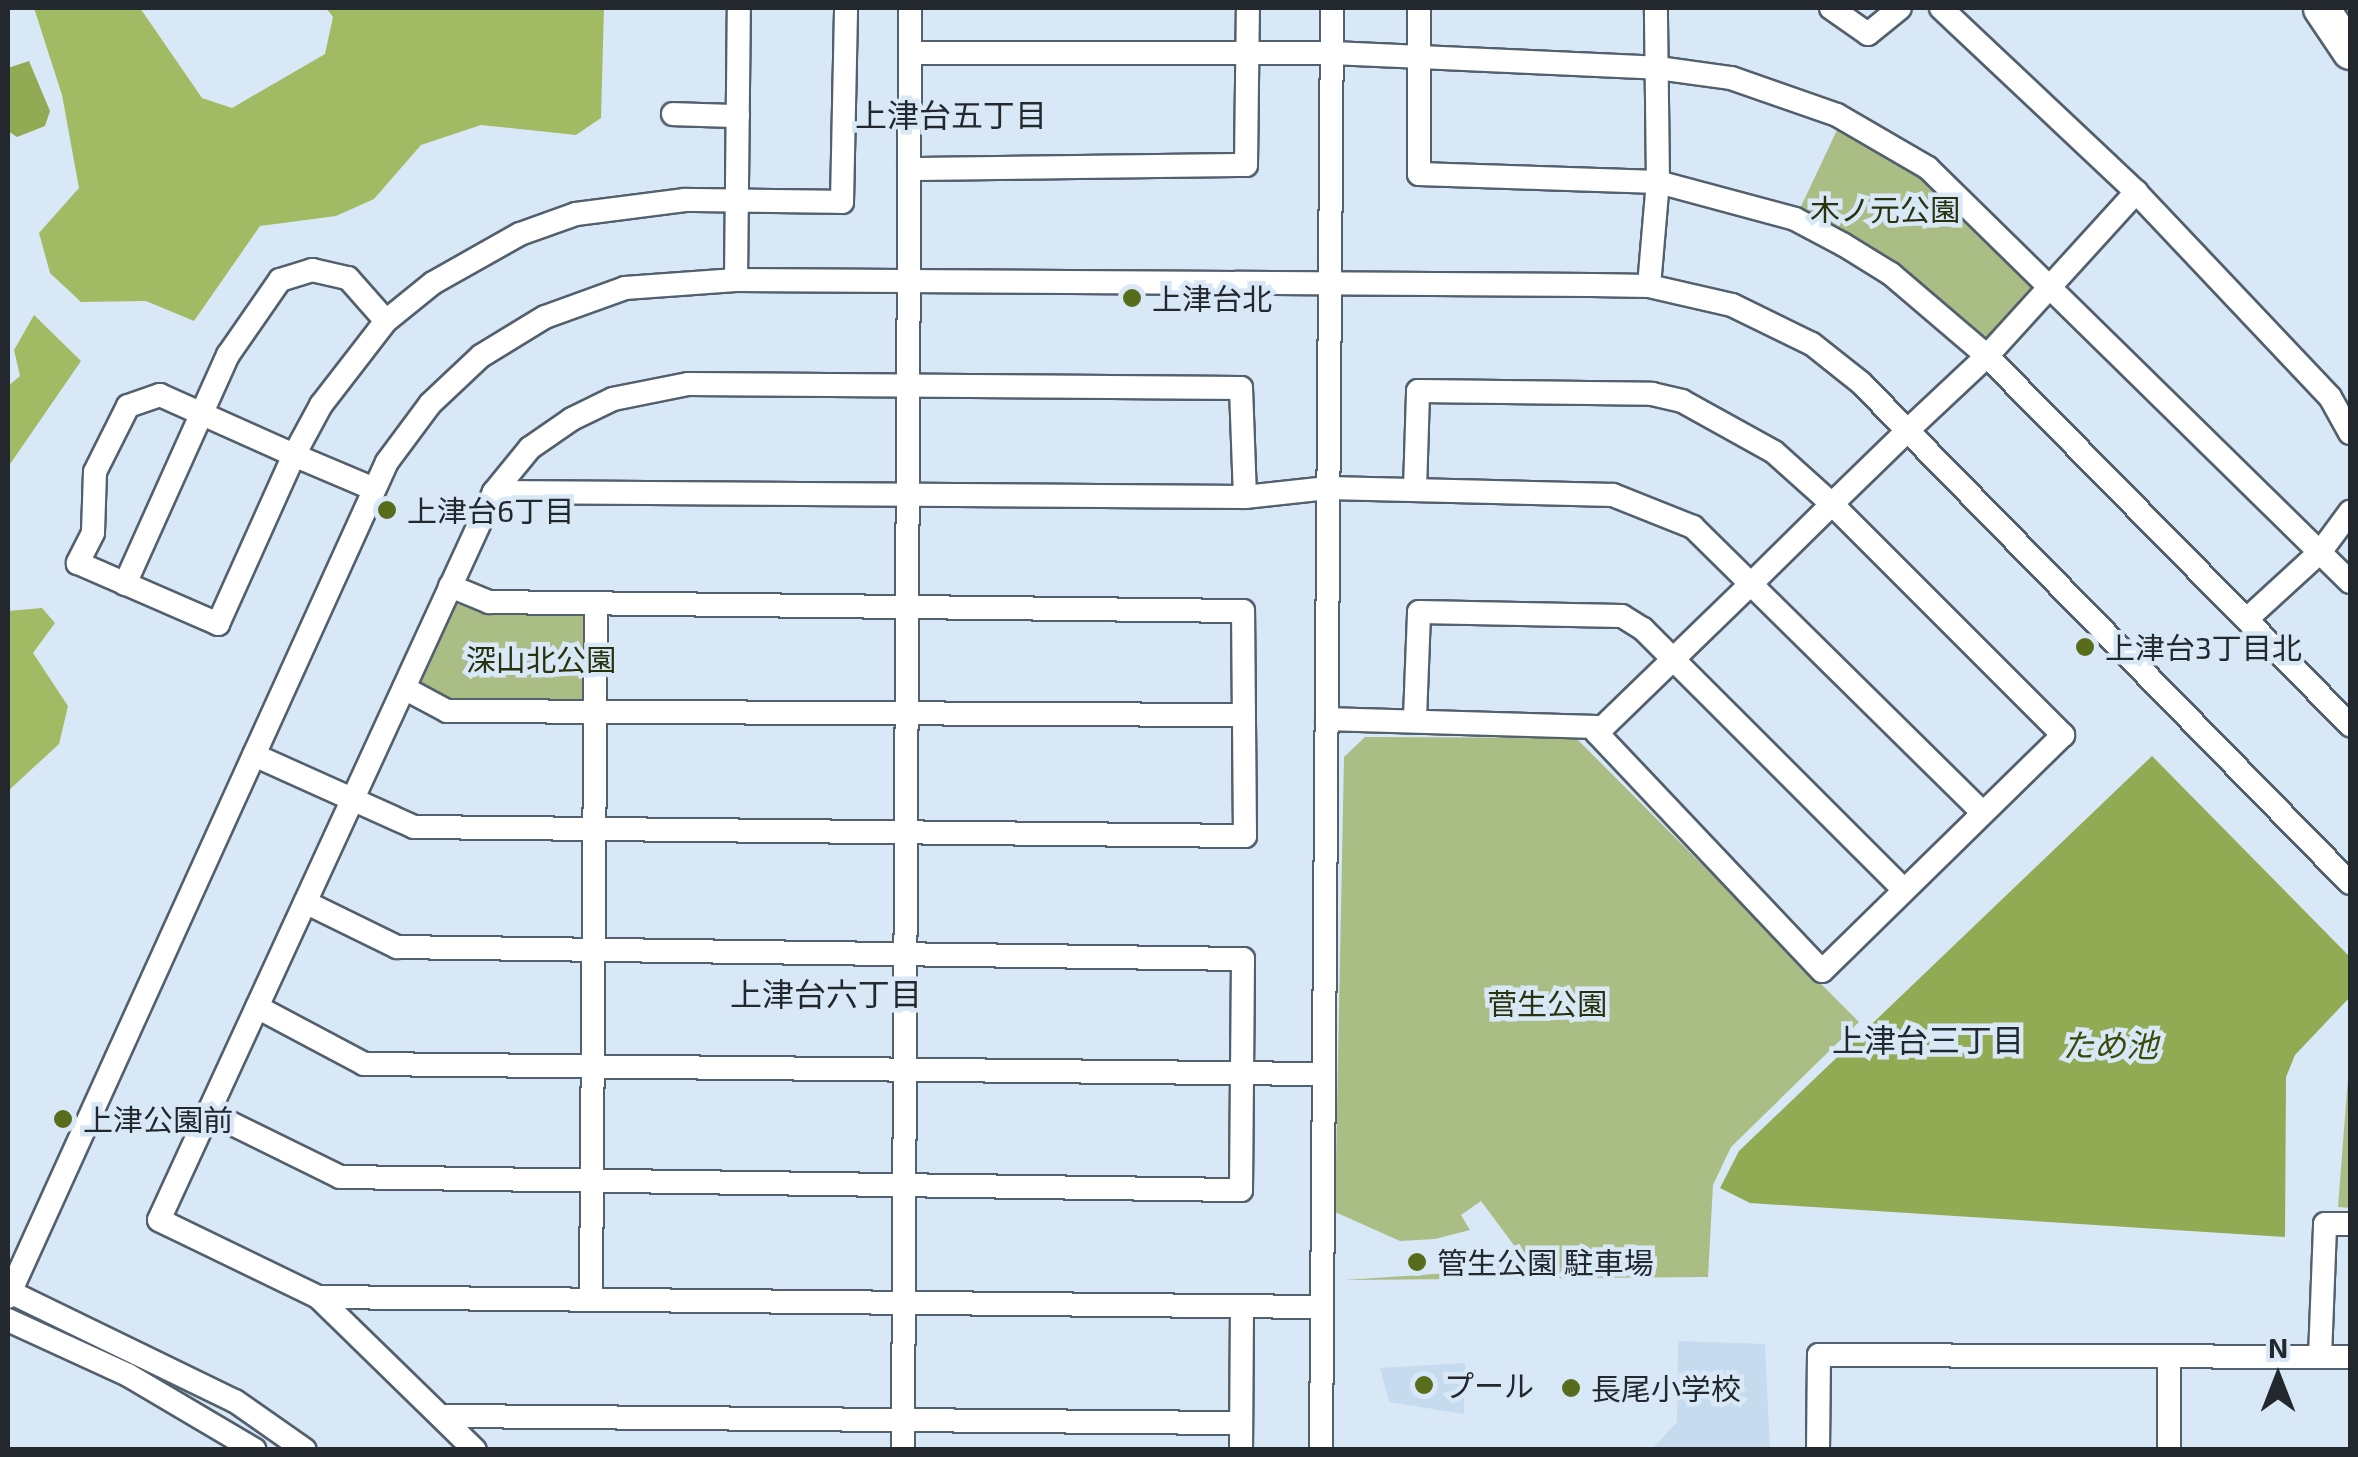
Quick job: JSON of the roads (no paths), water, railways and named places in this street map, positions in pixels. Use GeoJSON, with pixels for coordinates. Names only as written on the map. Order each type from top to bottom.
{"type":"FeatureCollection","features":[{"type":"Feature","properties":{"kind":"highway"},"geometry":{"type":"LineString","coordinates":[[2321,8],[2350,50]]}},
{"type":"Feature","properties":{"kind":"street"},"geometry":{"type":"LineString","coordinates":[[736,280],[739,8]]}},
{"type":"Feature","properties":{"kind":"street"},"geometry":{"type":"LineString","coordinates":[[374,489],[294,455],[160,395],[128,406],[95,472],[93,533],[78,563],[218,624],[294,455],[321,405],[386,321],[474,256],[576,214],[651,202],[842,202],[846,8]]}},
{"type":"Feature","properties":{"kind":"street"},"geometry":{"type":"LineString","coordinates":[[903,1450],[910,8]]}},
{"type":"Feature","properties":{"kind":"street"},"geometry":{"type":"LineString","coordinates":[[909,169],[1246,165],[1248,8]]}},
{"type":"Feature","properties":{"kind":"street"},"geometry":{"type":"LineString","coordinates":[[1322,1450],[1332,8]]}},
{"type":"Feature","properties":{"kind":"street"},"geometry":{"type":"LineString","coordinates":[[1419,8],[1419,174],[1658,182],[1796,219],[1891,274],[1987,356],[2350,725]]}},
{"type":"Feature","properties":{"kind":"street"},"geometry":{"type":"LineString","coordinates":[[1649,286],[1658,182],[1656,8]]}},
{"type":"Feature","properties":{"kind":"street"},"geometry":{"type":"LineString","coordinates":[[1831,8],[1868,34],[1900,8]]}},
{"type":"Feature","properties":{"kind":"street"},"geometry":{"type":"LineString","coordinates":[[1941,8],[2136,192],[2330,397],[2350,433]]}},
{"type":"Feature","properties":{"kind":"street"},"geometry":{"type":"LineString","coordinates":[[910,53],[1332,53],[1658,68],[1731,78],[1837,115],[1928,168],[2051,283],[2350,582]]}},
{"type":"Feature","properties":{"kind":"street"},"geometry":{"type":"LineString","coordinates":[[673,114],[738,116]]}},
{"type":"Feature","properties":{"kind":"street"},"geometry":{"type":"LineString","coordinates":[[1415,488],[1418,390],[1652,394],[1682,400],[1744,431],[1832,504],[2063,736],[1902,888],[1822,971],[1698,846],[1596,732],[1673,660],[1752,583],[1832,504],[1906,431],[1987,356],[2136,192]]}},
{"type":"Feature","properties":{"kind":"street"},"geometry":{"type":"LineString","coordinates":[[125,584],[228,355],[280,280],[312,270],[348,278],[386,321]]}},
{"type":"Feature","properties":{"kind":"street"},"geometry":{"type":"LineString","coordinates":[[305,1450],[235,1401],[8,1293],[374,489],[430,404],[511,334],[624,288],[736,280],[1649,286],[1732,305],[1777,324],[1845,369],[2350,883]]}},
{"type":"Feature","properties":{"kind":"street"},"geometry":{"type":"LineString","coordinates":[[475,1450],[447,1416],[318,1297],[159,1220],[494,492],[530,448],[613,399],[688,384],[1241,388],[1246,497]]}},
{"type":"Feature","properties":{"kind":"street"},"geometry":{"type":"LineString","coordinates":[[494,492],[908,498],[1246,497],[1328,488],[1415,488],[1614,496],[1692,527],[1982,813]]}},
{"type":"Feature","properties":{"kind":"street"},"geometry":{"type":"LineString","coordinates":[[2248,618],[2321,551],[2350,512]]}},
{"type":"Feature","properties":{"kind":"street"},"geometry":{"type":"LineString","coordinates":[[254,755],[414,827],[1245,836],[1243,611],[489,602],[450,586]]}},
{"type":"Feature","properties":{"kind":"street"},"geometry":{"type":"LineString","coordinates":[[592,1300],[596,604]]}},
{"type":"Feature","properties":{"kind":"street"},"geometry":{"type":"LineString","coordinates":[[1415,718],[1418,612],[1622,616],[1673,660],[1902,888]]}},
{"type":"Feature","properties":{"kind":"street"},"geometry":{"type":"LineString","coordinates":[[404,688],[446,711],[1242,715]]}},
{"type":"Feature","properties":{"kind":"street"},"geometry":{"type":"LineString","coordinates":[[1327,720],[1415,718],[1603,727]]}},
{"type":"Feature","properties":{"kind":"street"},"geometry":{"type":"LineString","coordinates":[[208,1112],[340,1178],[1241,1190],[1243,959],[398,947],[305,902]]}},
{"type":"Feature","properties":{"kind":"street"},"geometry":{"type":"LineString","coordinates":[[257,1007],[364,1064],[1324,1074]]}},
{"type":"Feature","properties":{"kind":"street"},"geometry":{"type":"LineString","coordinates":[[2320,1357],[2325,1224],[2350,1224]]}},
{"type":"Feature","properties":{"kind":"street"},"geometry":{"type":"LineString","coordinates":[[318,1297],[1322,1307]]}},
{"type":"Feature","properties":{"kind":"street"},"geometry":{"type":"LineString","coordinates":[[1241,1450],[1242,1306]]}},
{"type":"Feature","properties":{"kind":"street"},"geometry":{"type":"LineString","coordinates":[[8,1320],[128,1376],[255,1450]]}},
{"type":"Feature","properties":{"kind":"street"},"geometry":{"type":"LineString","coordinates":[[1818,1450],[1819,1355],[2350,1357]]}},
{"type":"Feature","properties":{"kind":"street"},"geometry":{"type":"LineString","coordinates":[[2169,1356],[2169,1450]]}},
{"type":"Feature","properties":{"kind":"street"},"geometry":{"type":"LineString","coordinates":[[447,1416],[1241,1423]]}},
{"type":"Feature","properties":{"kind":"water"},"geometry":{"type":"Polygon","coordinates":[[[29,61],[50,111],[45,126],[17,137],[8,131],[8,68],[29,61]]]}},
{"type":"Feature","properties":{"kind":"water","name":"ため池"},"geometry":{"type":"Polygon","coordinates":[[[2152,756],[2350,957],[2350,997],[2295,1055],[2286,1077],[2285,1237],[1750,1203],[1720,1188],[1739,1151],[2152,756]]]}},
{"type":"Feature","properties":{"kind":"place","name":"上津台北"},"geometry":{"type":"Point","coordinates":[1132,298]}},
{"type":"Feature","properties":{"kind":"place","name":"上津台6丁目"},"geometry":{"type":"Point","coordinates":[387,510]}},
{"type":"Feature","properties":{"kind":"place","name":"上津台3丁目北"},"geometry":{"type":"Point","coordinates":[2085,647]}},
{"type":"Feature","properties":{"kind":"place","name":"上津公園前"},"geometry":{"type":"Point","coordinates":[63,1119]}},
{"type":"Feature","properties":{"kind":"place","name":"管生公園 駐車場"},"geometry":{"type":"Point","coordinates":[1417,1262]}},
{"type":"Feature","properties":{"kind":"place","name":"プール"},"geometry":{"type":"Point","coordinates":[1424,1385]}},
{"type":"Feature","properties":{"kind":"place","name":"長尾小学校"},"geometry":{"type":"Point","coordinates":[1571,1388]}},
{"type":"Feature","properties":{"kind":"district","name":"上津台五丁目"},"geometry":{"type":"Point","coordinates":[951,114]}},
{"type":"Feature","properties":{"kind":"district","name":"上津台六丁目"},"geometry":{"type":"Point","coordinates":[826,993]}},
{"type":"Feature","properties":{"kind":"district","name":"上津台三丁目"},"geometry":{"type":"Point","coordinates":[1928,1039]}},
{"type":"Feature","properties":{"kind":"park label","name":"木ノ元公園"},"geometry":{"type":"Point","coordinates":[1885,209]}},
{"type":"Feature","properties":{"kind":"park label","name":"深山北公園"},"geometry":{"type":"Point","coordinates":[541,659]}},
{"type":"Feature","properties":{"kind":"park label","name":"菅生公園"},"geometry":{"type":"Point","coordinates":[1547,1003]}}]}
